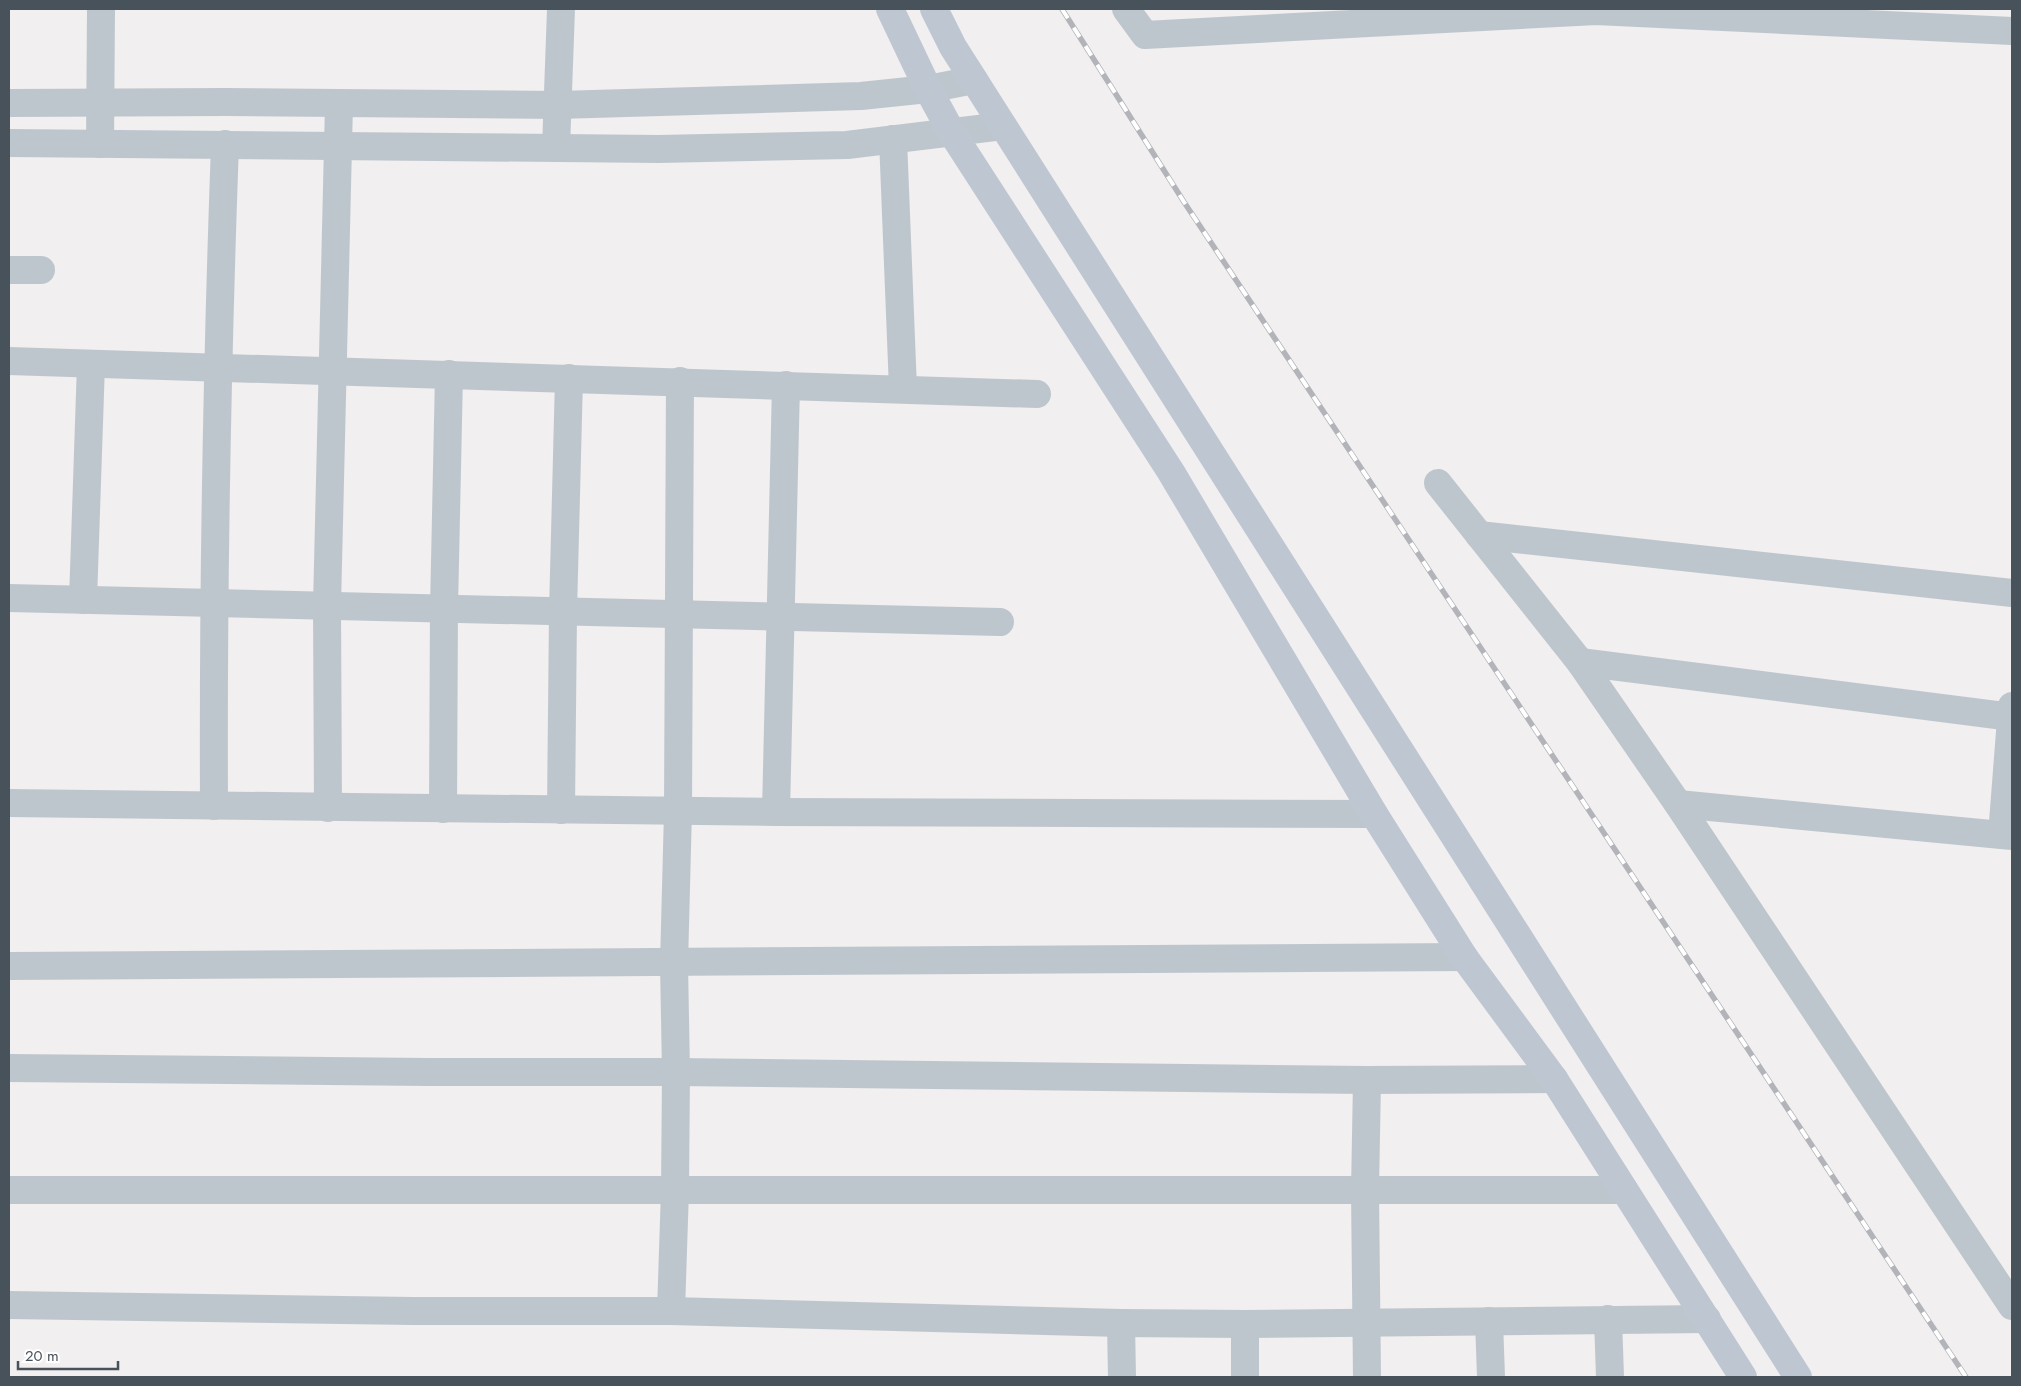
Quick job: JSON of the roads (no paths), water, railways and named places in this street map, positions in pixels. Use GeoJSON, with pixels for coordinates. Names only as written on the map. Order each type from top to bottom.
{"type":"FeatureCollection","features":[{"type":"Feature","properties":{"kind":"street"},"geometry":{"type":"LineString","coordinates":[[100,144],[101,9]]}},
{"type":"Feature","properties":{"kind":"street"},"geometry":{"type":"LineString","coordinates":[[556,148],[561,9]]}},
{"type":"Feature","properties":{"kind":"street"},"geometry":{"type":"LineString","coordinates":[[890,9],[928,90],[952,133],[1171,472],[1374,814],[1464,957],[1554,1079],[1743,1377]]}},
{"type":"Feature","properties":{"kind":"street"},"geometry":{"type":"LineString","coordinates":[[934,9],[953,47],[1798,1377]]}},
{"type":"Feature","properties":{"kind":"street"},"geometry":{"type":"LineString","coordinates":[[1126,9],[1145,36],[1580,10],[2012,31]]}},
{"type":"Feature","properties":{"kind":"street"},"geometry":{"type":"LineString","coordinates":[[9,103],[558,105],[861,96],[928,90],[974,80]]}},
{"type":"Feature","properties":{"kind":"street"},"geometry":{"type":"LineString","coordinates":[[328,808],[328,606],[339,104]]}},
{"type":"Feature","properties":{"kind":"street"},"geometry":{"type":"LineString","coordinates":[[9,143],[659,149],[847,145],[1003,126]]}},
{"type":"Feature","properties":{"kind":"street"},"geometry":{"type":"LineString","coordinates":[[893,139],[903,389]]}},
{"type":"Feature","properties":{"kind":"street"},"geometry":{"type":"LineString","coordinates":[[214,806],[217,367],[225,144]]}},
{"type":"Feature","properties":{"kind":"street"},"geometry":{"type":"LineString","coordinates":[[9,270],[41,270]]}},
{"type":"Feature","properties":{"kind":"street"},"geometry":{"type":"LineString","coordinates":[[9,361],[1037,394]]}},
{"type":"Feature","properties":{"kind":"street"},"geometry":{"type":"LineString","coordinates":[[83,600],[91,364]]}},
{"type":"Feature","properties":{"kind":"street"},"geometry":{"type":"LineString","coordinates":[[443,809],[444,609],[449,374]]}},
{"type":"Feature","properties":{"kind":"street"},"geometry":{"type":"LineString","coordinates":[[561,810],[563,612],[569,378]]}},
{"type":"Feature","properties":{"kind":"street"},"geometry":{"type":"LineString","coordinates":[[671,1311],[675,1190],[676,1072],[674,964],[678,811],[680,382]]}},
{"type":"Feature","properties":{"kind":"street"},"geometry":{"type":"LineString","coordinates":[[776,812],[786,385]]}},
{"type":"Feature","properties":{"kind":"street"},"geometry":{"type":"LineString","coordinates":[[1438,483],[1580,662],[1678,804],[2012,1306]]}},
{"type":"Feature","properties":{"kind":"street"},"geometry":{"type":"LineString","coordinates":[[1479,535],[2012,592]]}},
{"type":"Feature","properties":{"kind":"street"},"geometry":{"type":"LineString","coordinates":[[9,598],[1000,622]]}},
{"type":"Feature","properties":{"kind":"street"},"geometry":{"type":"LineString","coordinates":[[1580,662],[2012,713],[2007,836],[1678,804]]}},
{"type":"Feature","properties":{"kind":"street"},"geometry":{"type":"LineString","coordinates":[[9,804],[776,812],[1374,814]]}},
{"type":"Feature","properties":{"kind":"street"},"geometry":{"type":"LineString","coordinates":[[9,966],[674,964],[1464,957]]}},
{"type":"Feature","properties":{"kind":"street"},"geometry":{"type":"LineString","coordinates":[[9,1068],[418,1072],[676,1072],[1367,1080],[1554,1079]]}},
{"type":"Feature","properties":{"kind":"street"},"geometry":{"type":"LineString","coordinates":[[1367,1080],[1365,1191],[1367,1377]]}},
{"type":"Feature","properties":{"kind":"street"},"geometry":{"type":"LineString","coordinates":[[9,1190],[1624,1190]]}},
{"type":"Feature","properties":{"kind":"street"},"geometry":{"type":"LineString","coordinates":[[9,1305],[413,1311],[671,1311],[1121,1323],[1245,1324],[1707,1319]]}},
{"type":"Feature","properties":{"kind":"street"},"geometry":{"type":"LineString","coordinates":[[1608,1320],[1610,1377]]}},
{"type":"Feature","properties":{"kind":"street"},"geometry":{"type":"LineString","coordinates":[[1489,1321],[1490,1377]]}},
{"type":"Feature","properties":{"kind":"street"},"geometry":{"type":"LineString","coordinates":[[1121,1323],[1122,1377]]}},
{"type":"Feature","properties":{"kind":"street"},"geometry":{"type":"LineString","coordinates":[[1245,1324],[1245,1377]]}},
{"type":"Feature","properties":{"kind":"railway"},"geometry":{"type":"LineString","coordinates":[[1062,9],[1184,202],[1966,1377]]}}]}
